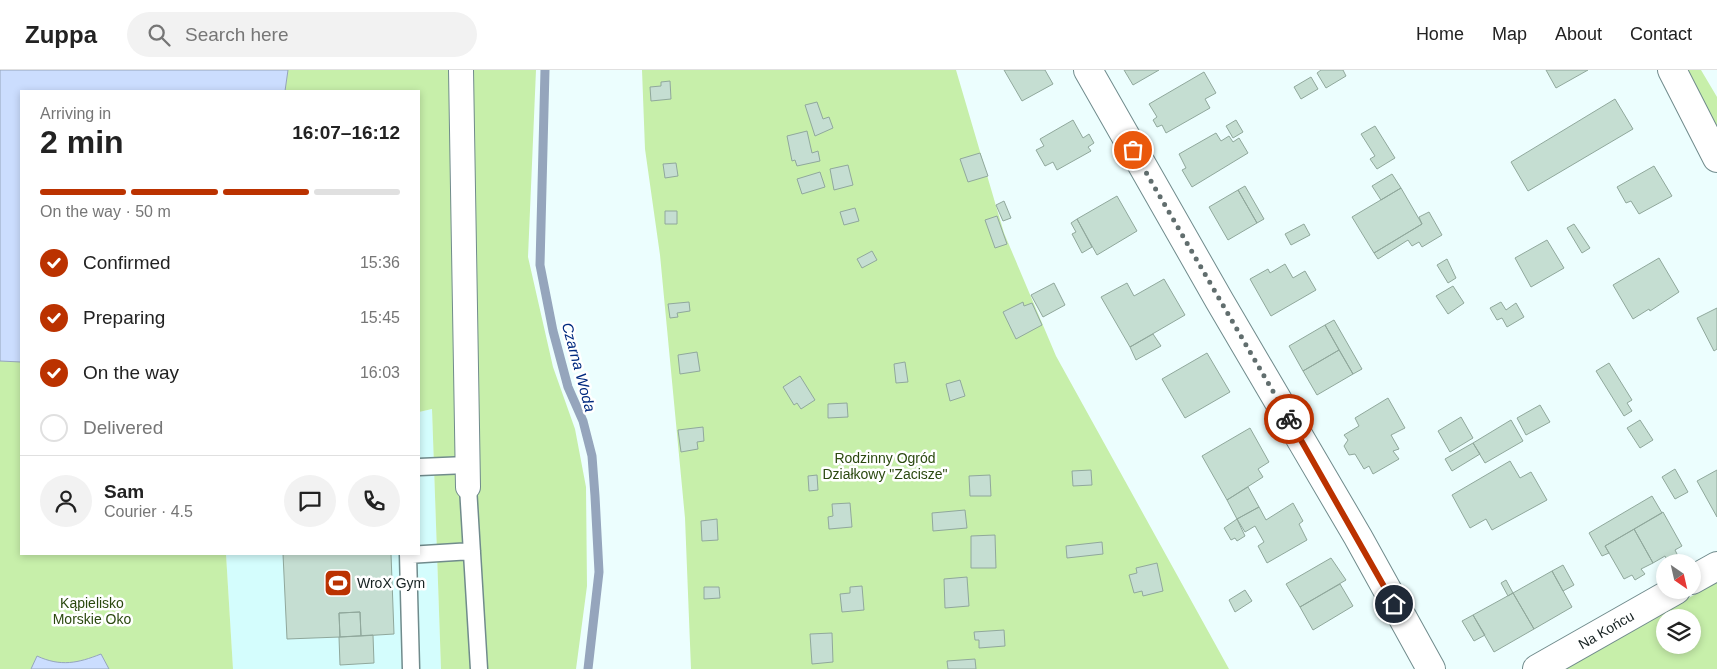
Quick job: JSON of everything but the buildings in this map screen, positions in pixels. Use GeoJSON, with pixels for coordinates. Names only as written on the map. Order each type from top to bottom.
{"type":"FeatureCollection","features":[{"type":"Feature","properties":{"kind":"street"},"geometry":{"type":"LineString","coordinates":[[460,70],[468,476]]}},
{"type":"Feature","properties":{"kind":"street"},"geometry":{"type":"LineString","coordinates":[[1088,70],[1223,308],[1358,537],[1431,669]]}},
{"type":"Feature","properties":{"kind":"street"},"geometry":{"type":"LineString","coordinates":[[1672,70],[1717,158]]}},
{"type":"Feature","properties":{"kind":"street"},"geometry":{"type":"LineString","coordinates":[[1701,575],[1717,566]]}},
{"type":"Feature","properties":{"kind":"street","name":"Na Końcu"},"geometry":{"type":"LineString","coordinates":[[1537,669],[1660,599]]}},
{"type":"Feature","properties":{"kind":"lane"},"geometry":{"type":"LineString","coordinates":[[420,467],[468,476],[478,669]]}},
{"type":"Feature","properties":{"kind":"lane"},"geometry":{"type":"LineString","coordinates":[[420,553],[472,551]]}},
{"type":"Feature","properties":{"kind":"lane"},"geometry":{"type":"LineString","coordinates":[[408,555],[411,669]]}},
{"type":"Feature","properties":{"kind":"shaded area"},"geometry":{"type":"Polygon","coordinates":[[[0,70],[288,70],[285,90],[20,90],[20,362],[0,361],[0,70]]]}},
{"type":"Feature","properties":{"kind":"shaded area"},"geometry":{"type":"Polygon","coordinates":[[[432,409],[441,669],[233,669],[226,555],[420,555],[420,412],[432,409]]]}},
{"type":"Feature","properties":{"kind":"shaded area"},"geometry":{"type":"Polygon","coordinates":[[[101,654],[109,669],[31,669],[37,656],[62,663],[85,660],[101,654]]]}},
{"type":"Feature","properties":{"kind":"green space","name":"Kąpielisko Morskie Oko"},"geometry":{"type":"Polygon","coordinates":[[[0,70],[536,70],[528,257],[553,367],[575,429],[586,487],[587,586],[576,669],[441,669],[432,409],[420,412],[420,90],[20,90],[20,555],[226,555],[233,669],[0,669],[0,70]]]}},
{"type":"Feature","properties":{"kind":"green space","name":"Rodzinny Ogród Działkowy \"Zacisze\""},"geometry":{"type":"Polygon","coordinates":[[[642,70],[956,70],[1004,233],[1056,356],[1229,669],[691,669],[685,518],[660,255],[645,149],[642,70]]]}},
{"type":"Feature","properties":{"kind":"green space"},"geometry":{"type":"Polygon","coordinates":[[[1684,70],[1701,70],[1717,97],[1717,135],[1684,70]]]}},
{"type":"Feature","properties":{"kind":"green space"},"geometry":{"type":"Polygon","coordinates":[[[1717,582],[1717,669],[1563,669],[1656,616],[1656,654],[1701,654],[1701,609],[1669,609],[1687,599],[1701,599],[1701,591],[1717,582]]]}},
{"type":"Feature","properties":{"kind":"waterway","name":"Czarna Woda"},"geometry":{"type":"LineString","coordinates":[[545,70],[540,265],[553,331],[568,387],[583,421],[592,456],[595,496],[599,572],[588,669]]}},
{"type":"Feature","properties":{"kind":"way so far"},"geometry":{"type":"LineString","coordinates":[[1133,150],[1289,419]]}},
{"type":"Feature","properties":{"kind":"place","name":"WroX Gym"},"geometry":{"type":"Point","coordinates":[338,583]}},
{"type":"Feature","properties":{"kind":"route"},"geometry":{"type":"LineString","coordinates":[[1289,419],[1358,537],[1394,604]]}}]}
